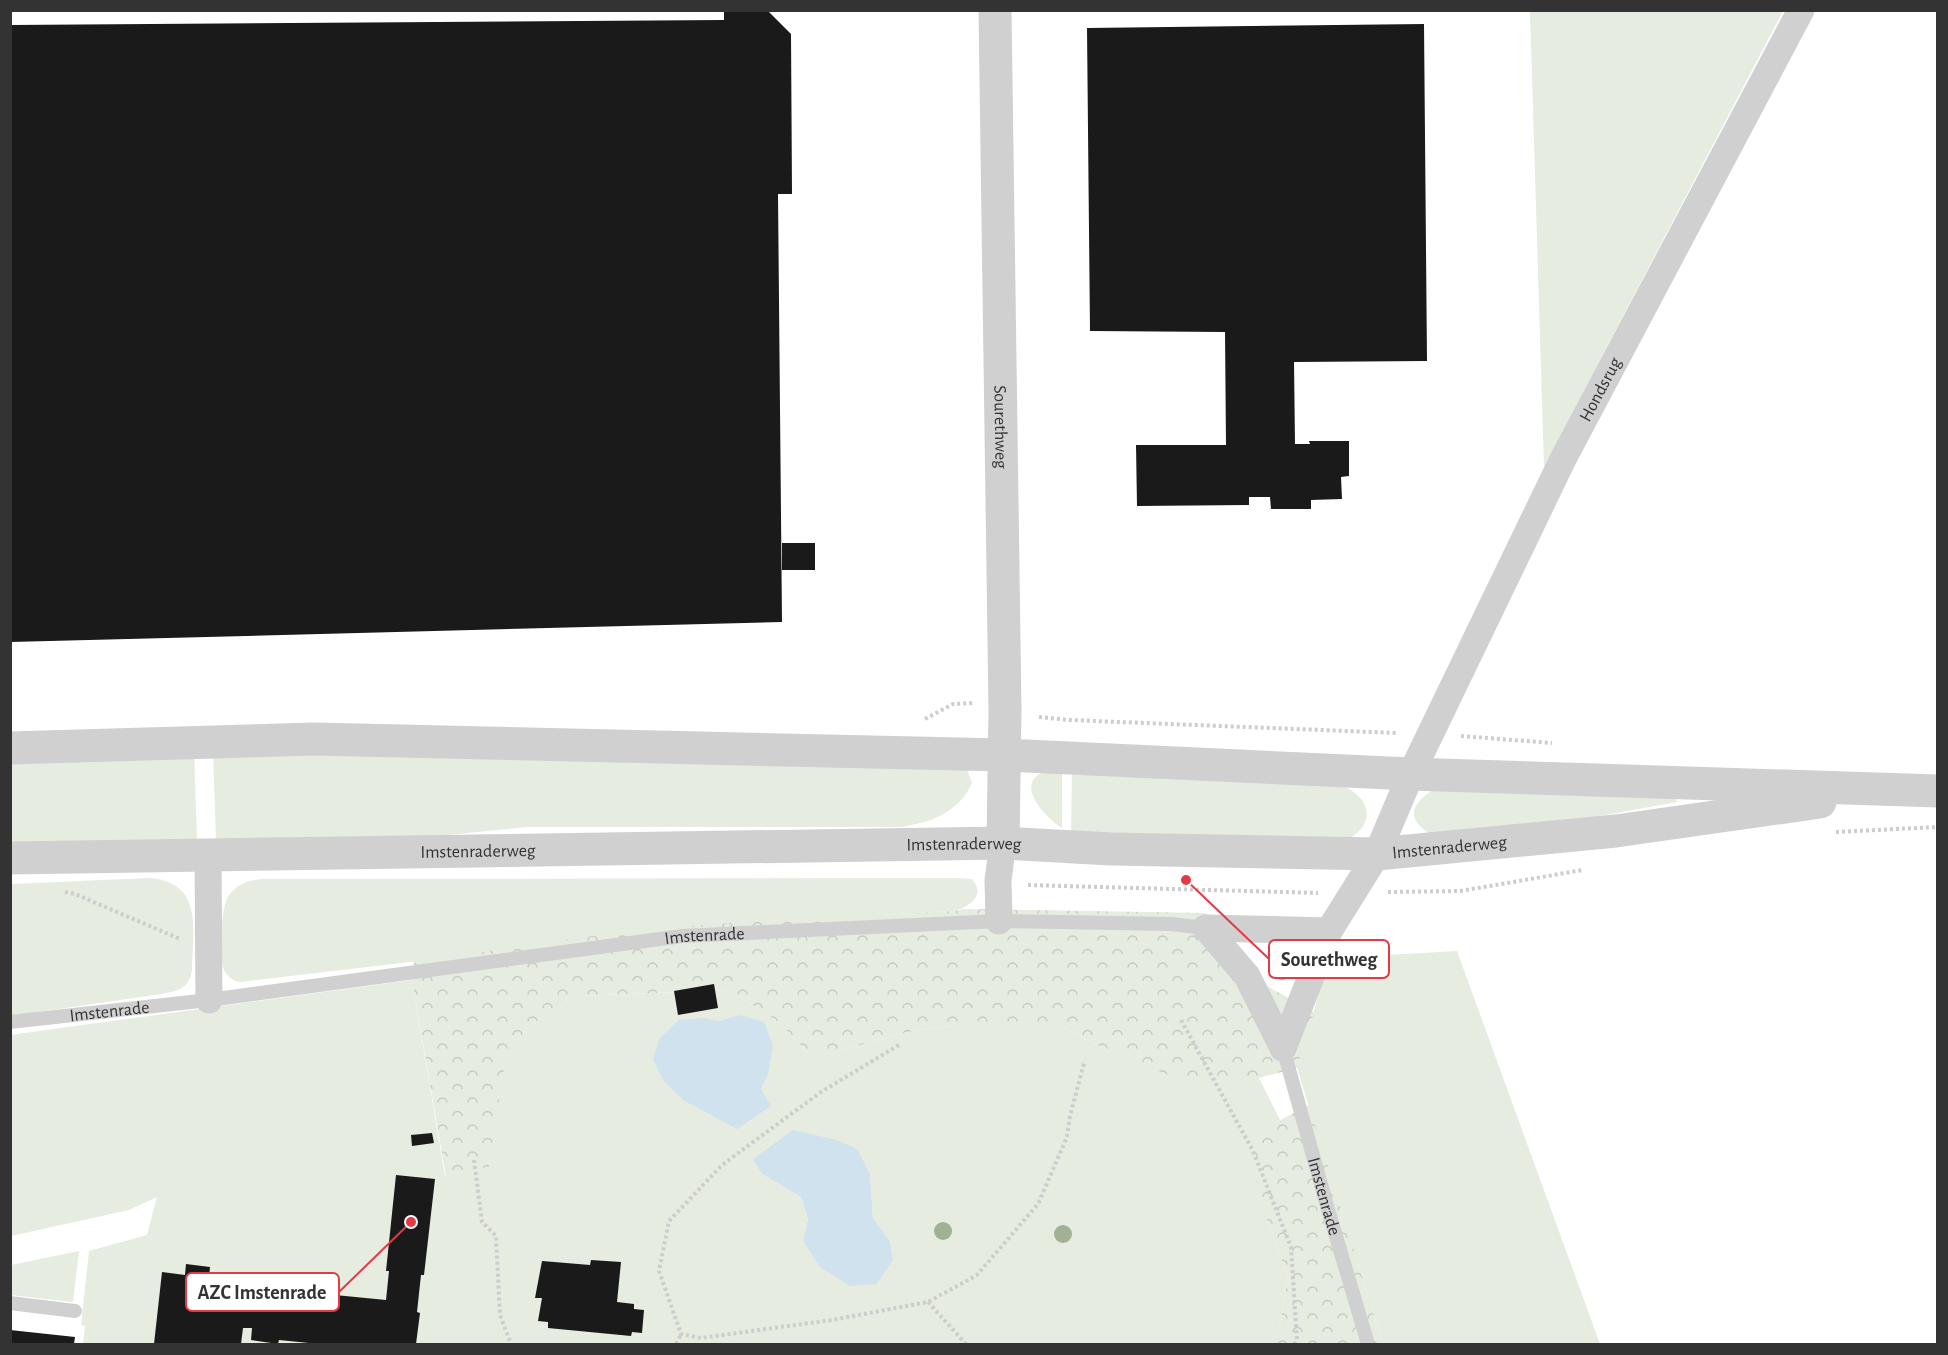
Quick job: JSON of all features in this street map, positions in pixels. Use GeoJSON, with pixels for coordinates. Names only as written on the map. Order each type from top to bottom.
{"type":"FeatureCollection","features":[{"type":"Feature","properties":{"kind":"street","name":"Sourethweg"},"geometry":{"type":"LineString","coordinates":[[995,10],[1005,711],[1003,843]]}},
{"type":"Feature","properties":{"kind":"street","name":"Hondsrug"},"geometry":{"type":"LineString","coordinates":[[1377,854],[1411,774],[1563,459],[1801,10]]}},
{"type":"Feature","properties":{"kind":"street","name":"Imstenraderweg"},"geometry":{"type":"LineString","coordinates":[[10,748],[314,739],[1004,754],[1411,774],[1926,790]]}},
{"type":"Feature","properties":{"kind":"street","name":"Imstenraderweg"},"geometry":{"type":"LineString","coordinates":[[10,858],[1003,843],[1111,849],[1377,854],[1616,831],[1926,790]]}},
{"type":"Feature","properties":{"kind":"street"},"geometry":{"type":"LineString","coordinates":[[999,921],[998,880],[1003,843]]}},
{"type":"Feature","properties":{"kind":"street"},"geometry":{"type":"LineString","coordinates":[[1283,1048],[1329,931],[1377,854]]}},
{"type":"Feature","properties":{"kind":"street"},"geometry":{"type":"LineString","coordinates":[[208,855],[209,1000]]}},
{"type":"Feature","properties":{"kind":"street","name":"Imstenrade"},"geometry":{"type":"LineString","coordinates":[[1206,928],[1329,931]]}},
{"type":"Feature","properties":{"kind":"street","name":"Imstenrade"},"geometry":{"type":"LineString","coordinates":[[1206,928],[1247,976],[1283,1048]]}},
{"type":"Feature","properties":{"kind":"lane","name":"Imstenrade"},"geometry":{"type":"LineString","coordinates":[[10,1022],[209,1000],[682,936],[999,921],[1171,924],[1206,928]]}},
{"type":"Feature","properties":{"kind":"lane","name":"Imstenrade"},"geometry":{"type":"LineString","coordinates":[[1283,1048],[1368,1344]]}},
{"type":"Feature","properties":{"kind":"lane"},"geometry":{"type":"LineString","coordinates":[[10,1303],[75,1311]]}},
{"type":"Feature","properties":{"kind":"path"},"geometry":{"type":"LineString","coordinates":[[1069,720],[1430,734],[1522,741]]}},
{"type":"Feature","properties":{"kind":"path"},"geometry":{"type":"LineString","coordinates":[[1352,894],[1460,891],[1521,882]]}},
{"type":"Feature","properties":{"kind":"path"},"geometry":{"type":"LineString","coordinates":[[59,891],[75,894],[178,938],[208,947]]}},
{"type":"Feature","properties":{"kind":"path"},"geometry":{"type":"LineString","coordinates":[[1181,1020],[1253,1151],[1291,1247],[1297,1340],[1294,1344]]}},
{"type":"Feature","properties":{"kind":"path"},"geometry":{"type":"LineString","coordinates":[[676,1344],[681,1334],[659,1270],[669,1221],[722,1165],[821,1092],[899,1045]]}},
{"type":"Feature","properties":{"kind":"path"},"geometry":{"type":"LineString","coordinates":[[681,1334],[701,1338],[832,1320],[928,1302],[977,1275],[1038,1204],[1067,1137],[1084,1062]]}},
{"type":"Feature","properties":{"kind":"path"},"geometry":{"type":"LineString","coordinates":[[474,1160],[482,1222],[496,1236],[500,1315],[511,1344]]}},
{"type":"Feature","properties":{"kind":"path"},"geometry":{"type":"LineString","coordinates":[[928,1302],[966,1344]]}},
{"type":"Feature","properties":{"kind":"green space"},"geometry":{"type":"Polygon","coordinates":[[[1530,11],[1783,11],[1544,467],[1530,11]]]}},
{"type":"Feature","properties":{"kind":"green space"},"geometry":{"type":"Polygon","coordinates":[[[194,750],[197,842],[11,845],[11,762],[194,750]]]}},
{"type":"Feature","properties":{"kind":"green space"},"geometry":{"type":"Polygon","coordinates":[[[213,751],[966,767],[972,783],[960,801],[943,814],[934,819],[902,827],[527,827],[387,841],[216,842],[213,751]]]}},
{"type":"Feature","properties":{"kind":"green space"},"geometry":{"type":"Polygon","coordinates":[[[1062,769],[1062,828],[1036,802],[1031,785],[1035,778],[1043,772],[1062,769]]]}},
{"type":"Feature","properties":{"kind":"green space"},"geometry":{"type":"Polygon","coordinates":[[[1072,769],[1341,785],[1358,796],[1366,810],[1367,817],[1364,825],[1349,839],[1071,834],[1072,769]]]}},
{"type":"Feature","properties":{"kind":"green space"},"geometry":{"type":"Polygon","coordinates":[[[1435,789],[1676,797],[1677,802],[1572,821],[1431,834],[1417,822],[1414,811],[1421,799],[1435,789]]]}},
{"type":"Feature","properties":{"kind":"green space"},"geometry":{"type":"Polygon","coordinates":[[[149,878],[166,881],[179,888],[187,898],[193,923],[193,938],[191,975],[186,984],[178,990],[161,994],[11,1016],[11,884],[149,878]]]}},
{"type":"Feature","properties":{"kind":"green space"},"geometry":{"type":"Polygon","coordinates":[[[260,879],[972,879],[976,885],[977,895],[966,907],[954,911],[768,921],[609,934],[478,954],[240,982],[229,977],[223,966],[222,922],[228,897],[241,884],[260,879]]]}},
{"type":"Feature","properties":{"kind":"green space"},"geometry":{"type":"Polygon","coordinates":[[[964,909],[1206,913],[1218,959],[1314,1012],[1297,1068],[1259,1078],[1174,1077],[1121,1058],[1059,1025],[956,1025],[908,1032],[813,1058],[781,1024],[730,990],[577,996],[526,1028],[503,1074],[489,1167],[446,1177],[412,980],[414,961],[651,930],[964,909]]]}},
{"type":"Feature","properties":{"kind":"green space"},"geometry":{"type":"Polygon","coordinates":[[[1350,939],[1387,955],[1457,951],[1600,1344],[1383,1344],[1297,1068],[1328,962],[1350,939]]]}},
{"type":"Feature","properties":{"kind":"green space"},"geometry":{"type":"Polygon","coordinates":[[[412,980],[445,1176],[489,1167],[502,1074],[526,1028],[577,996],[730,990],[781,1024],[813,1058],[908,1032],[956,1025],[1059,1025],[1121,1058],[1232,1077],[1259,1078],[1280,1120],[1267,1127],[1264,1212],[1288,1276],[1279,1330],[1271,1344],[83,1344],[85,1326],[81,1325],[89,1251],[147,1235],[157,1197],[129,1210],[11,1236],[10,1035],[412,980]],[[740,1015],[718,1021],[706,1018],[761,1089],[768,1075],[740,1015]],[[762,1174],[801,1197],[808,1219],[803,1241],[877,1284],[893,1260],[890,1241],[873,1218],[870,1174],[762,1174]]]}},
{"type":"Feature","properties":{"kind":"green space"},"geometry":{"type":"Polygon","coordinates":[[[1309,1105],[1383,1344],[1271,1344],[1279,1330],[1288,1276],[1264,1212],[1252,1159],[1267,1127],[1309,1105]]]}},
{"type":"Feature","properties":{"kind":"green space"},"geometry":{"type":"Polygon","coordinates":[[[79,1251],[73,1302],[11,1295],[11,1265],[79,1251]]]}},
{"type":"Feature","properties":{"kind":"water"},"geometry":{"type":"Polygon","coordinates":[[[740,1015],[764,1022],[773,1045],[768,1075],[761,1089],[771,1106],[737,1129],[683,1100],[663,1080],[653,1060],[659,1039],[679,1020],[706,1018],[718,1021],[740,1015]]]}},
{"type":"Feature","properties":{"kind":"water"},"geometry":{"type":"Polygon","coordinates":[[[793,1130],[837,1140],[857,1149],[870,1174],[873,1218],[890,1241],[893,1260],[877,1284],[850,1286],[820,1267],[803,1241],[808,1219],[801,1197],[762,1174],[753,1159],[793,1130]]]}},
{"type":"Feature","properties":{"kind":"building"},"geometry":{"type":"Polygon","coordinates":[[[724,10],[767,10],[791,34],[792,194],[778,194],[782,622],[10,642],[10,25],[724,20],[724,10]]]}},
{"type":"Feature","properties":{"kind":"building"},"geometry":{"type":"Polygon","coordinates":[[[1424,24],[1427,361],[1294,362],[1295,444],[1310,444],[1309,441],[1349,441],[1349,476],[1341,477],[1342,499],[1311,500],[1311,509],[1271,509],[1270,497],[1249,497],[1249,505],[1137,506],[1136,445],[1226,445],[1225,332],[1090,331],[1087,28],[1424,24]]]}},
{"type":"Feature","properties":{"kind":"building"},"geometry":{"type":"Polygon","coordinates":[[[782,543],[815,543],[815,570],[782,570],[782,543]]]}},
{"type":"Feature","properties":{"kind":"building"},"geometry":{"type":"Polygon","coordinates":[[[714,984],[718,1008],[678,1015],[674,991],[714,984]]]}},
{"type":"Feature","properties":{"kind":"building"},"geometry":{"type":"Polygon","coordinates":[[[432,1133],[434,1143],[412,1146],[411,1135],[432,1133]]]}},
{"type":"Feature","properties":{"kind":"building"},"geometry":{"type":"Polygon","coordinates":[[[396,1175],[435,1179],[424,1275],[421,1275],[416,1344],[319,1344],[279,1340],[278,1344],[251,1340],[252,1328],[243,1328],[241,1344],[154,1344],[162,1272],[185,1275],[186,1264],[210,1267],[208,1289],[256,1294],[257,1284],[284,1286],[284,1290],[386,1300],[389,1271],[386,1271],[396,1175]]]}},
{"type":"Feature","properties":{"kind":"building"},"geometry":{"type":"Polygon","coordinates":[[[591,1260],[621,1262],[617,1302],[634,1304],[634,1309],[644,1310],[642,1333],[632,1332],[631,1336],[548,1328],[548,1322],[538,1321],[542,1298],[535,1298],[542,1261],[590,1265],[591,1260]]]}},
{"type":"Feature","properties":{"kind":"building"},"geometry":{"type":"Polygon","coordinates":[[[10,1330],[75,1337],[74,1344],[10,1344],[10,1330]]]}},
{"type":"Feature","properties":{"kind":"place","name":"Sourethweg"},"geometry":{"type":"Point","coordinates":[1186,880]}},
{"type":"Feature","properties":{"kind":"place","name":"AZC Imstenrade"},"geometry":{"type":"Point","coordinates":[411,1222]}}]}
